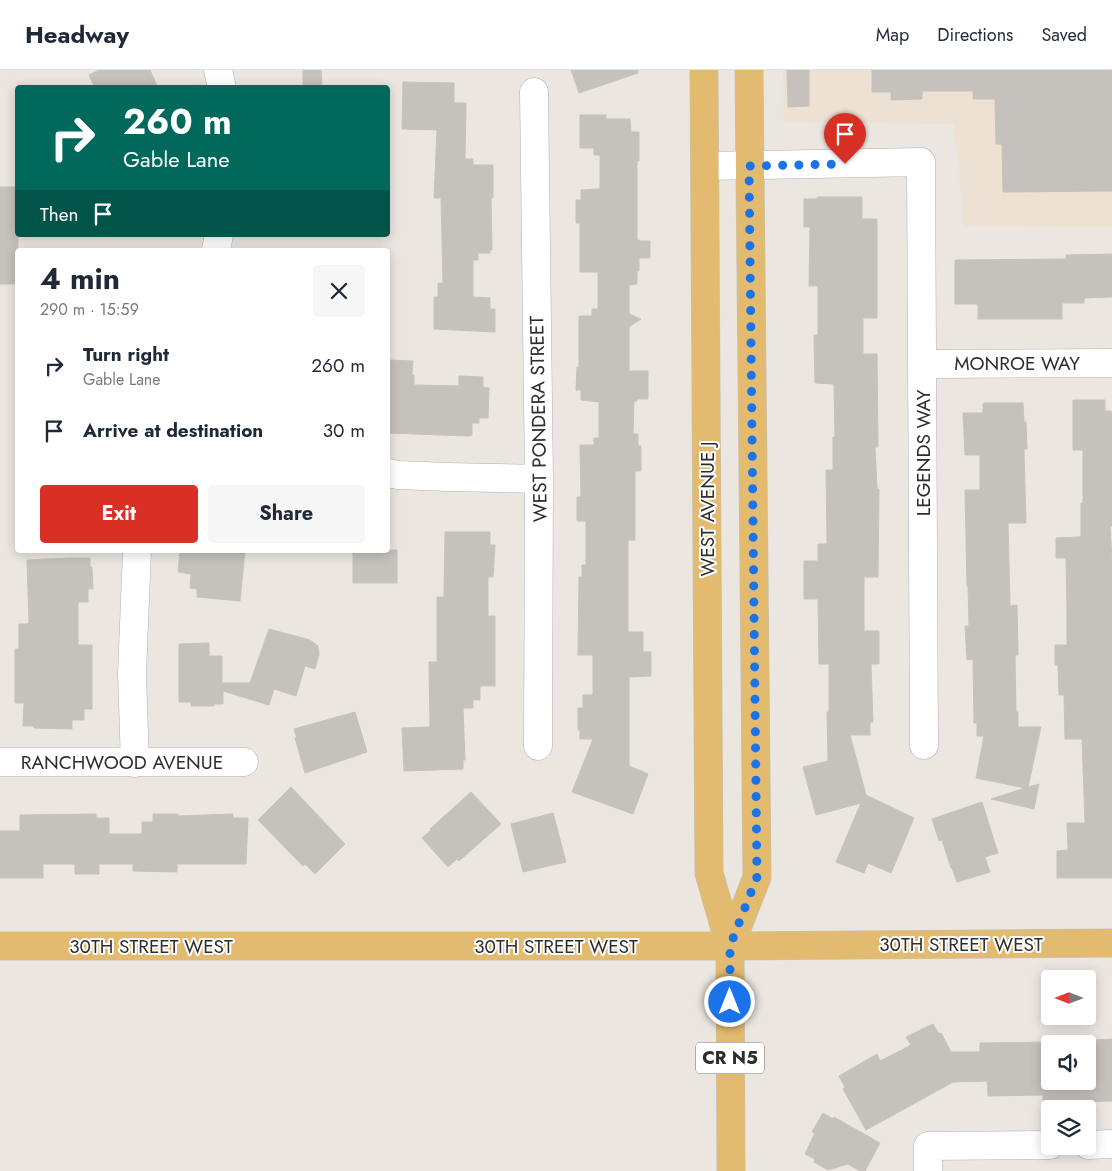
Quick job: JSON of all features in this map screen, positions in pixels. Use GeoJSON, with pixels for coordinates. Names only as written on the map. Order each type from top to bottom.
{"type":"FeatureCollection","features":[{"type":"Feature","properties":{"kind":"main road","name":"WEST AVENUE J"},"geometry":{"type":"LineString","coordinates":[[704,70],[709,873],[730,946],[731,1171]]}},
{"type":"Feature","properties":{"kind":"main road","name":"WEST AVENUE J"},"geometry":{"type":"LineString","coordinates":[[730,946],[757,877],[749,70]]}},
{"type":"Feature","properties":{"kind":"main road","name":"30TH STREET WEST"},"geometry":{"type":"LineString","coordinates":[[0,946],[730,946],[1112,943]]}},
{"type":"Feature","properties":{"kind":"street"},"geometry":{"type":"LineString","coordinates":[[218,70],[221,85]]}},
{"type":"Feature","properties":{"kind":"street","name":"WEST PONDERA STREET"},"geometry":{"type":"LineString","coordinates":[[534,92],[539,479],[538,746]]}},
{"type":"Feature","properties":{"kind":"street","name":"LEGENDS WAY"},"geometry":{"type":"LineString","coordinates":[[749,166],[921,162],[924,745]]}},
{"type":"Feature","properties":{"kind":"street"},"geometry":{"type":"LineString","coordinates":[[705,166],[749,166]]}},
{"type":"Feature","properties":{"kind":"street","name":"MONROE WAY"},"geometry":{"type":"LineString","coordinates":[[923,364],[1112,363]]}},
{"type":"Feature","properties":{"kind":"street"},"geometry":{"type":"LineString","coordinates":[[390,473],[398,475],[539,479]]}},
{"type":"Feature","properties":{"kind":"street"},"geometry":{"type":"LineString","coordinates":[[135,763],[132,674],[137,553]]}},
{"type":"Feature","properties":{"kind":"street","name":"RANCHWOOD AVENUE"},"geometry":{"type":"LineString","coordinates":[[0,762],[244,762]]}},
{"type":"Feature","properties":{"kind":"street"},"geometry":{"type":"LineString","coordinates":[[1096,1145],[1112,1144]]}},
{"type":"Feature","properties":{"kind":"street"},"geometry":{"type":"LineString","coordinates":[[928,1159],[1041,1146]]}},
{"type":"Feature","properties":{"kind":"shaded area"},"geometry":{"type":"Polygon","coordinates":[[[783,70],[1112,70],[1112,227],[964,226],[954,124],[784,122],[783,70]]]}},
{"type":"Feature","properties":{"kind":"building"},"geometry":{"type":"Polygon","coordinates":[[[99,70],[150,70],[157,85],[94,85],[89,75],[99,70]]]}},
{"type":"Feature","properties":{"kind":"building"},"geometry":{"type":"Polygon","coordinates":[[[303,70],[321,70],[322,85],[303,85],[303,70]]]}},
{"type":"Feature","properties":{"kind":"building"},"geometry":{"type":"Polygon","coordinates":[[[571,70],[638,70],[638,73],[579,93],[571,70]]]}},
{"type":"Feature","properties":{"kind":"building"},"geometry":{"type":"Polygon","coordinates":[[[787,70],[809,70],[809,106],[788,107],[787,70]]]}},
{"type":"Feature","properties":{"kind":"building"},"geometry":{"type":"Polygon","coordinates":[[[872,70],[1112,70],[1112,191],[1003,192],[1002,144],[996,144],[995,99],[973,99],[973,91],[922,91],[922,99],[891,100],[891,92],[872,92],[872,70]]]}},
{"type":"Feature","properties":{"kind":"building"},"geometry":{"type":"Polygon","coordinates":[[[403,82],[454,83],[454,103],[466,103],[465,159],[473,159],[473,165],[493,165],[493,198],[491,198],[492,250],[490,250],[490,253],[478,253],[478,260],[473,260],[473,297],[490,298],[490,309],[495,309],[495,332],[434,329],[434,297],[438,297],[438,283],[443,283],[441,198],[434,198],[437,130],[402,129],[403,82]]]}},
{"type":"Feature","properties":{"kind":"building"},"geometry":{"type":"Polygon","coordinates":[[[580,115],[606,115],[606,119],[630,119],[631,132],[639,132],[637,240],[650,241],[650,258],[639,258],[637,284],[629,285],[629,314],[641,319],[629,327],[629,371],[648,371],[648,399],[637,399],[637,401],[634,401],[633,434],[638,434],[638,446],[641,446],[641,471],[635,471],[635,540],[628,540],[628,632],[643,632],[643,652],[651,652],[651,676],[629,677],[629,766],[648,774],[633,814],[572,792],[593,739],[580,739],[580,730],[578,730],[578,708],[583,708],[583,695],[593,695],[593,655],[578,655],[579,577],[582,577],[582,565],[586,565],[586,521],[577,521],[577,497],[581,497],[580,445],[594,445],[594,438],[599,438],[599,402],[581,400],[581,390],[576,390],[577,367],[579,367],[579,316],[592,316],[592,309],[598,309],[598,272],[580,272],[580,223],[576,223],[576,200],[581,200],[581,190],[600,189],[600,155],[594,155],[594,148],[580,148],[580,115]]]}},
{"type":"Feature","properties":{"kind":"building"},"geometry":{"type":"Polygon","coordinates":[[[0,187],[15,187],[15,237],[18,237],[18,248],[15,248],[15,284],[0,284],[0,187]]]}},
{"type":"Feature","properties":{"kind":"building"},"geometry":{"type":"Polygon","coordinates":[[[817,197],[862,197],[862,219],[877,219],[877,318],[863,318],[863,354],[877,354],[878,447],[875,447],[877,489],[879,489],[878,577],[864,577],[864,631],[879,631],[879,664],[871,664],[873,722],[870,722],[870,735],[850,735],[866,795],[914,818],[891,873],[868,863],[864,873],[836,862],[861,803],[816,815],[803,767],[828,761],[827,712],[829,712],[829,664],[819,664],[818,599],[804,599],[804,561],[818,561],[818,544],[827,544],[826,470],[833,470],[833,437],[835,437],[834,384],[815,383],[814,335],[818,335],[818,286],[809,286],[810,227],[804,227],[804,199],[817,199],[817,197]]]}},
{"type":"Feature","properties":{"kind":"building"},"geometry":{"type":"Polygon","coordinates":[[[1112,254],[1112,297],[1084,298],[1084,303],[1062,303],[1062,319],[978,319],[978,304],[955,304],[955,260],[1066,259],[1066,255],[1112,254]]]}},
{"type":"Feature","properties":{"kind":"building"},"geometry":{"type":"Polygon","coordinates":[[[390,360],[413,361],[412,375],[414,375],[414,385],[459,386],[459,376],[483,377],[483,387],[489,388],[488,418],[479,418],[479,423],[472,423],[472,435],[390,433],[390,360]]]}},
{"type":"Feature","properties":{"kind":"building"},"geometry":{"type":"Polygon","coordinates":[[[1073,400],[1105,400],[1105,411],[1111,411],[1112,419],[1112,526],[1110,526],[1112,559],[1112,878],[1057,878],[1057,851],[1068,850],[1067,823],[1085,823],[1082,739],[1065,739],[1064,695],[1059,695],[1058,665],[1055,665],[1055,645],[1067,645],[1066,558],[1056,558],[1056,538],[1081,537],[1083,450],[1073,450],[1073,400]]]}},
{"type":"Feature","properties":{"kind":"building"},"geometry":{"type":"Polygon","coordinates":[[[1023,403],[1024,422],[1026,422],[1027,449],[1024,449],[1026,523],[1008,523],[1010,606],[1017,605],[1018,655],[1015,655],[1018,727],[1041,727],[1028,787],[1039,784],[1034,809],[991,799],[1025,788],[976,778],[984,736],[977,736],[977,723],[974,723],[973,659],[967,660],[965,626],[969,626],[965,490],[980,490],[980,455],[965,455],[963,413],[983,413],[983,404],[1023,403]]]}},
{"type":"Feature","properties":{"kind":"building"},"geometry":{"type":"Polygon","coordinates":[[[445,532],[490,532],[490,545],[495,545],[493,577],[488,577],[488,616],[495,616],[495,686],[480,686],[480,700],[473,700],[473,708],[463,708],[465,760],[463,760],[463,769],[404,771],[402,728],[430,727],[429,662],[437,662],[437,597],[444,597],[445,532]]]}},
{"type":"Feature","properties":{"kind":"building"},"geometry":{"type":"Polygon","coordinates":[[[390,550],[397,550],[397,583],[353,583],[353,553],[390,553],[390,550]]]}},
{"type":"Feature","properties":{"kind":"building"},"geometry":{"type":"Polygon","coordinates":[[[180,553],[245,553],[240,601],[197,597],[197,589],[190,588],[191,574],[178,572],[180,553]]]}},
{"type":"Feature","properties":{"kind":"building"},"geometry":{"type":"Polygon","coordinates":[[[90,558],[90,567],[92,567],[93,589],[88,589],[88,602],[78,602],[78,645],[92,645],[92,709],[84,709],[84,720],[72,720],[72,729],[23,726],[24,703],[15,703],[15,649],[19,649],[19,624],[27,624],[29,622],[27,560],[90,558]]]}},
{"type":"Feature","properties":{"kind":"building"},"geometry":{"type":"Polygon","coordinates":[[[269,629],[310,640],[318,646],[319,654],[315,669],[305,666],[296,696],[274,689],[269,705],[223,691],[223,704],[191,706],[191,702],[179,702],[179,644],[209,643],[209,656],[222,656],[222,683],[250,683],[269,629]]]}},
{"type":"Feature","properties":{"kind":"building"},"geometry":{"type":"Polygon","coordinates":[[[355,712],[367,752],[305,773],[294,729],[355,712]]]}},
{"type":"Feature","properties":{"kind":"building"},"geometry":{"type":"Polygon","coordinates":[[[291,787],[345,844],[315,874],[305,864],[303,866],[258,820],[291,787]]]}},
{"type":"Feature","properties":{"kind":"building"},"geometry":{"type":"Polygon","coordinates":[[[471,792],[501,824],[459,861],[457,859],[448,867],[422,838],[471,792]]]}},
{"type":"Feature","properties":{"kind":"building"},"geometry":{"type":"Polygon","coordinates":[[[982,802],[998,853],[985,857],[990,872],[957,882],[942,840],[939,841],[932,819],[982,802]]]}},
{"type":"Feature","properties":{"kind":"building"},"geometry":{"type":"Polygon","coordinates":[[[553,813],[566,862],[523,872],[511,824],[553,813]]]}},
{"type":"Feature","properties":{"kind":"building"},"geometry":{"type":"Polygon","coordinates":[[[96,814],[96,818],[109,818],[109,834],[142,834],[142,822],[153,822],[153,814],[178,814],[178,816],[233,814],[233,818],[248,818],[246,864],[177,864],[177,872],[133,871],[133,864],[99,864],[99,874],[75,874],[75,864],[43,864],[43,878],[0,878],[0,831],[20,831],[20,815],[96,814]]]}},
{"type":"Feature","properties":{"kind":"building"},"geometry":{"type":"Polygon","coordinates":[[[933,1024],[939,1034],[941,1033],[951,1052],[980,1052],[980,1043],[1041,1042],[1041,1090],[1096,1090],[1096,1040],[1112,1039],[1112,1101],[1043,1100],[1043,1095],[988,1096],[987,1081],[953,1082],[866,1130],[843,1089],[845,1087],[839,1076],[877,1054],[880,1061],[911,1045],[906,1037],[933,1024]]]}},
{"type":"Feature","properties":{"kind":"building"},"geometry":{"type":"Polygon","coordinates":[[[823,1113],[833,1119],[834,1117],[880,1143],[865,1171],[860,1171],[848,1164],[828,1170],[814,1162],[815,1159],[805,1154],[815,1133],[812,1132],[823,1113]]]}},
{"type":"Feature","properties":{"kind":"route"},"geometry":{"type":"LineString","coordinates":[[730,1002],[730,946],[757,877],[749,166],[845,164]]}}]}
